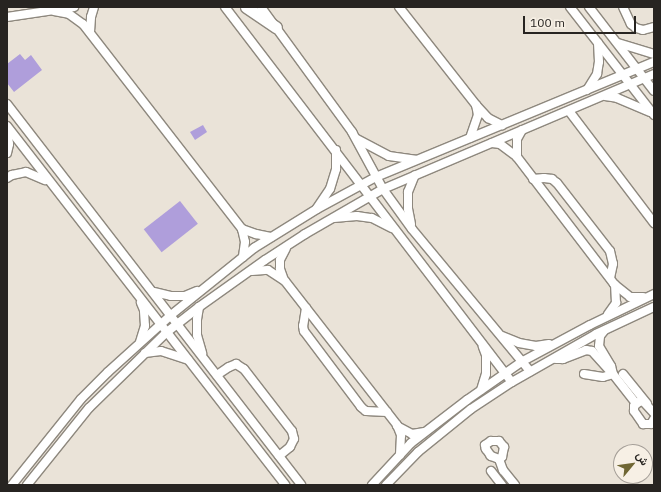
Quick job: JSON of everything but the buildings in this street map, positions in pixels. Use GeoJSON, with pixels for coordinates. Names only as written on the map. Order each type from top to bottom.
{"type":"FeatureCollection","features":[{"type":"Feature","properties":{"kind":"highway"},"geometry":{"type":"LineString","coordinates":[[246,7],[276,27]]}},
{"type":"Feature","properties":{"kind":"lane"},"geometry":{"type":"LineString","coordinates":[[7,17],[74,7]]}},
{"type":"Feature","properties":{"kind":"lane"},"geometry":{"type":"LineString","coordinates":[[90,32],[91,17],[94,7]]}},
{"type":"Feature","properties":{"kind":"lane"},"geometry":{"type":"LineString","coordinates":[[225,7],[336,150],[369,196],[512,382]]}},
{"type":"Feature","properties":{"kind":"lane"},"geometry":{"type":"LineString","coordinates":[[261,7],[355,136],[383,189],[412,229],[530,371]]}},
{"type":"Feature","properties":{"kind":"lane"},"geometry":{"type":"LineString","coordinates":[[399,7],[476,105],[488,118],[502,125]]}},
{"type":"Feature","properties":{"kind":"lane"},"geometry":{"type":"LineString","coordinates":[[570,7],[654,114]]}},
{"type":"Feature","properties":{"kind":"lane"},"geometry":{"type":"LineString","coordinates":[[589,7],[639,69],[654,91]]}},
{"type":"Feature","properties":{"kind":"lane"},"geometry":{"type":"LineString","coordinates":[[623,7],[631,24],[636,28],[643,30],[654,27]]}},
{"type":"Feature","properties":{"kind":"lane"},"geometry":{"type":"LineString","coordinates":[[54,11],[69,14],[77,18],[90,32],[242,229],[245,242],[243,257]]}},
{"type":"Feature","properties":{"kind":"lane"},"geometry":{"type":"LineString","coordinates":[[588,90],[597,74],[599,62],[598,43]]}},
{"type":"Feature","properties":{"kind":"lane"},"geometry":{"type":"LineString","coordinates":[[618,43],[654,54]]}},
{"type":"Feature","properties":{"kind":"lane"},"geometry":{"type":"LineString","coordinates":[[12,485],[80,399],[160,324],[243,257],[271,237],[317,209],[376,177],[654,62]]}},
{"type":"Feature","properties":{"kind":"lane"},"geometry":{"type":"LineString","coordinates":[[27,485],[89,408],[167,332],[199,307],[289,245],[383,189],[654,74]]}},
{"type":"Feature","properties":{"kind":"lane"},"geometry":{"type":"LineString","coordinates":[[604,96],[617,98],[654,114]]}},
{"type":"Feature","properties":{"kind":"lane"},"geometry":{"type":"LineString","coordinates":[[7,104],[178,323],[301,485]]}},
{"type":"Feature","properties":{"kind":"lane"},"geometry":{"type":"LineString","coordinates":[[470,138],[478,115],[476,105]]}},
{"type":"Feature","properties":{"kind":"lane"},"geometry":{"type":"LineString","coordinates":[[569,111],[654,223]]}},
{"type":"Feature","properties":{"kind":"lane"},"geometry":{"type":"LineString","coordinates":[[7,126],[9,144],[7,153]]}},
{"type":"Feature","properties":{"kind":"lane"},"geometry":{"type":"LineString","coordinates":[[7,126],[285,485]]}},
{"type":"Feature","properties":{"kind":"lane"},"geometry":{"type":"LineString","coordinates":[[517,157],[517,140],[522,130]]}},
{"type":"Feature","properties":{"kind":"lane"},"geometry":{"type":"LineString","coordinates":[[355,136],[389,156],[417,160]]}},
{"type":"Feature","properties":{"kind":"lane"},"geometry":{"type":"LineString","coordinates":[[492,143],[500,144],[517,157],[612,281],[630,297],[637,298],[652,295]]}},
{"type":"Feature","properties":{"kind":"lane"},"geometry":{"type":"LineString","coordinates":[[317,209],[330,189],[336,169],[336,150]]}},
{"type":"Feature","properties":{"kind":"lane"},"geometry":{"type":"LineString","coordinates":[[7,178],[12,175],[26,172],[38,175],[50,182]]}},
{"type":"Feature","properties":{"kind":"lane"},"geometry":{"type":"LineString","coordinates":[[412,229],[408,209],[408,192],[415,175]]}},
{"type":"Feature","properties":{"kind":"lane"},"geometry":{"type":"LineString","coordinates":[[533,179],[552,179],[557,183],[610,252],[613,264],[612,281],[616,303],[606,317]]}},
{"type":"Feature","properties":{"kind":"lane"},"geometry":{"type":"LineString","coordinates":[[331,219],[358,216],[372,218],[395,230]]}},
{"type":"Feature","properties":{"kind":"lane"},"geometry":{"type":"LineString","coordinates":[[242,229],[271,237]]}},
{"type":"Feature","properties":{"kind":"lane"},"geometry":{"type":"LineString","coordinates":[[289,245],[280,260],[280,269],[285,281],[397,425],[401,435],[400,455]]}},
{"type":"Feature","properties":{"kind":"lane"},"geometry":{"type":"LineString","coordinates":[[250,271],[268,270],[285,281]]}},
{"type":"Feature","properties":{"kind":"lane"},"geometry":{"type":"LineString","coordinates":[[154,292],[171,296],[185,296],[203,289]]}},
{"type":"Feature","properties":{"kind":"lane"},"geometry":{"type":"LineString","coordinates":[[136,293],[144,310],[145,321],[140,343]]}},
{"type":"Feature","properties":{"kind":"lane"},"geometry":{"type":"LineString","coordinates":[[372,485],[400,455],[427,431],[523,361],[606,317],[652,295]]}},
{"type":"Feature","properties":{"kind":"lane"},"geometry":{"type":"LineString","coordinates":[[199,307],[197,335],[204,357]]}},
{"type":"Feature","properties":{"kind":"lane"},"geometry":{"type":"LineString","coordinates":[[386,485],[418,452],[471,410],[512,382],[604,330],[654,307]]}},
{"type":"Feature","properties":{"kind":"lane"},"geometry":{"type":"LineString","coordinates":[[306,308],[303,326],[304,331],[361,407],[366,411],[387,412]]}},
{"type":"Feature","properties":{"kind":"lane"},"geometry":{"type":"LineString","coordinates":[[604,330],[600,336],[599,346],[611,366],[613,374]]}},
{"type":"Feature","properties":{"kind":"lane"},"geometry":{"type":"LineString","coordinates":[[502,336],[519,343],[536,346],[556,343]]}},
{"type":"Feature","properties":{"kind":"lane"},"geometry":{"type":"LineString","coordinates":[[481,341],[486,355],[486,374],[482,390]]}},
{"type":"Feature","properties":{"kind":"lane"},"geometry":{"type":"LineString","coordinates":[[551,359],[563,359],[586,350],[592,351],[636,403]]}},
{"type":"Feature","properties":{"kind":"lane"},"geometry":{"type":"LineString","coordinates":[[145,353],[161,351],[188,360]]}},
{"type":"Feature","properties":{"kind":"lane"},"geometry":{"type":"LineString","coordinates":[[217,375],[228,367],[236,364],[244,368],[292,431],[294,439],[290,447],[279,456]]}},
{"type":"Feature","properties":{"kind":"lane"},"geometry":{"type":"LineString","coordinates":[[584,374],[604,377],[613,374]]}},
{"type":"Feature","properties":{"kind":"lane"},"geometry":{"type":"LineString","coordinates":[[623,374],[654,415],[651,424],[643,424],[634,412],[636,403]]}},
{"type":"Feature","properties":{"kind":"lane"},"geometry":{"type":"LineString","coordinates":[[636,403],[643,401],[647,404]]}},
{"type":"Feature","properties":{"kind":"lane"},"geometry":{"type":"LineString","coordinates":[[397,425],[412,434],[427,431]]}},
{"type":"Feature","properties":{"kind":"lane"},"geometry":{"type":"LineString","coordinates":[[499,459],[503,470],[515,485]]}},
{"type":"Feature","properties":{"kind":"lane"},"geometry":{"type":"LineString","coordinates":[[491,471],[502,485]]}}]}
